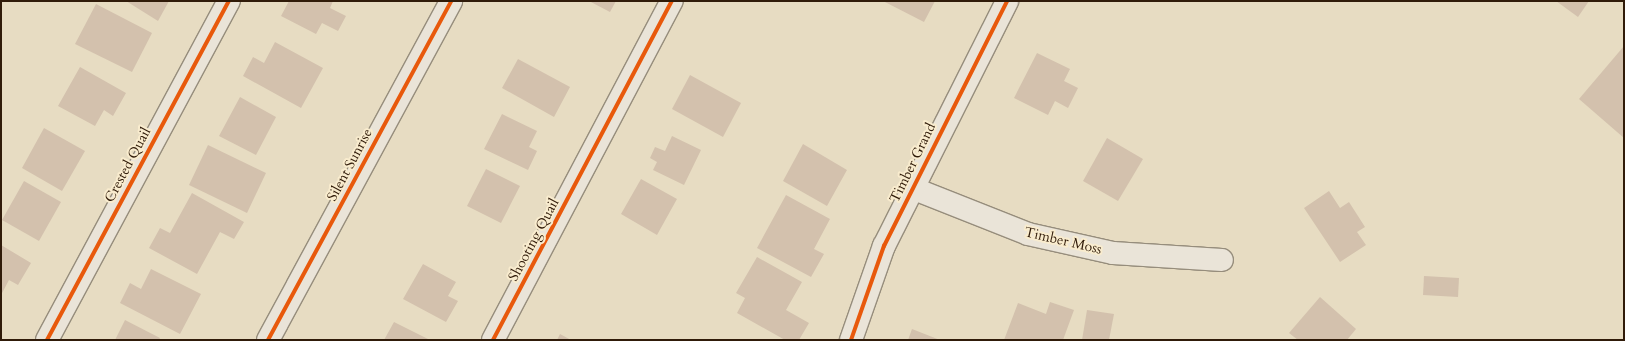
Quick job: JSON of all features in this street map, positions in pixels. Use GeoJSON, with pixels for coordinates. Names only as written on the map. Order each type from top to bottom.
{"type":"FeatureCollection","features":[{"type":"Feature","properties":{"kind":"street","name":"Crested Quail"},"geometry":{"type":"LineString","coordinates":[[47,340],[230,1]]}},
{"type":"Feature","properties":{"kind":"street","name":"Silent Sunrise"},"geometry":{"type":"LineString","coordinates":[[268,340],[451,1]]}},
{"type":"Feature","properties":{"kind":"street","name":"Shooting Quail"},"geometry":{"type":"LineString","coordinates":[[493,340],[672,1]]}},
{"type":"Feature","properties":{"kind":"street","name":"Timber Grand"},"geometry":{"type":"LineString","coordinates":[[851,340],[884,246],[1007,1]]}},
{"type":"Feature","properties":{"kind":"street","name":"Timber Moss"},"geometry":{"type":"LineString","coordinates":[[912,188],[1028,234],[1113,253],[1222,260]]}},
{"type":"Feature","properties":{"kind":"building"},"geometry":{"type":"Polygon","coordinates":[[[126,1],[169,1],[158,21],[126,1]]]}},
{"type":"Feature","properties":{"kind":"building"},"geometry":{"type":"Polygon","coordinates":[[[289,1],[333,1],[330,8],[346,16],[338,31],[322,23],[316,34],[281,16],[289,1]]]}},
{"type":"Feature","properties":{"kind":"building"},"geometry":{"type":"Polygon","coordinates":[[[589,1],[616,1],[610,12],[589,1]]]}},
{"type":"Feature","properties":{"kind":"building"},"geometry":{"type":"Polygon","coordinates":[[[883,1],[935,1],[924,22],[883,1]]]}},
{"type":"Feature","properties":{"kind":"building"},"geometry":{"type":"Polygon","coordinates":[[[1556,1],[1589,1],[1578,17],[1556,1]]]}},
{"type":"Feature","properties":{"kind":"building"},"geometry":{"type":"Polygon","coordinates":[[[96,4],[152,33],[132,72],[75,44],[96,4]]]}},
{"type":"Feature","properties":{"kind":"building"},"geometry":{"type":"Polygon","coordinates":[[[275,42],[323,68],[301,108],[243,76],[253,57],[264,63],[275,42]]]}},
{"type":"Feature","properties":{"kind":"building"},"geometry":{"type":"Polygon","coordinates":[[[1624,46],[1624,138],[1579,99],[1624,46]]]}},
{"type":"Feature","properties":{"kind":"building"},"geometry":{"type":"Polygon","coordinates":[[[1037,53],[1070,69],[1064,81],[1078,88],[1068,108],[1055,101],[1048,115],[1014,98],[1037,53]]]}},
{"type":"Feature","properties":{"kind":"building"},"geometry":{"type":"Polygon","coordinates":[[[518,59],[570,87],[554,117],[502,88],[518,59]]]}},
{"type":"Feature","properties":{"kind":"building"},"geometry":{"type":"Polygon","coordinates":[[[80,67],[126,93],[113,116],[104,110],[95,126],[58,106],[80,67]]]}},
{"type":"Feature","properties":{"kind":"building"},"geometry":{"type":"Polygon","coordinates":[[[690,75],[741,103],[723,137],[672,109],[690,75]]]}},
{"type":"Feature","properties":{"kind":"building"},"geometry":{"type":"Polygon","coordinates":[[[240,97],[276,117],[256,155],[219,136],[240,97]]]}},
{"type":"Feature","properties":{"kind":"building"},"geometry":{"type":"Polygon","coordinates":[[[502,114],[537,131],[529,147],[537,151],[528,170],[484,149],[502,114]]]}},
{"type":"Feature","properties":{"kind":"building"},"geometry":{"type":"Polygon","coordinates":[[[44,128],[85,151],[62,191],[22,168],[44,128]]]}},
{"type":"Feature","properties":{"kind":"building"},"geometry":{"type":"Polygon","coordinates":[[[672,136],[701,150],[684,185],[653,170],[657,162],[650,158],[655,147],[665,151],[672,136]]]}},
{"type":"Feature","properties":{"kind":"building"},"geometry":{"type":"Polygon","coordinates":[[[1107,138],[1143,159],[1118,201],[1083,181],[1107,138]]]}},
{"type":"Feature","properties":{"kind":"building"},"geometry":{"type":"Polygon","coordinates":[[[803,144],[847,170],[827,206],[783,181],[803,144]]]}},
{"type":"Feature","properties":{"kind":"building"},"geometry":{"type":"Polygon","coordinates":[[[208,145],[266,173],[247,213],[189,185],[208,145]]]}},
{"type":"Feature","properties":{"kind":"building"},"geometry":{"type":"Polygon","coordinates":[[[486,169],[520,186],[501,223],[467,206],[486,169]]]}},
{"type":"Feature","properties":{"kind":"building"},"geometry":{"type":"Polygon","coordinates":[[[641,179],[677,199],[657,235],[621,214],[641,179]]]}},
{"type":"Feature","properties":{"kind":"building"},"geometry":{"type":"Polygon","coordinates":[[[24,181],[61,202],[39,241],[2,220],[24,181]]]}},
{"type":"Feature","properties":{"kind":"building"},"geometry":{"type":"Polygon","coordinates":[[[1329,191],[1340,208],[1349,202],[1365,227],[1357,232],[1366,245],[1340,262],[1304,208],[1329,191]]]}},
{"type":"Feature","properties":{"kind":"building"},"geometry":{"type":"Polygon","coordinates":[[[192,193],[244,222],[234,239],[220,232],[197,274],[149,248],[160,228],[170,233],[192,193]]]}},
{"type":"Feature","properties":{"kind":"building"},"geometry":{"type":"Polygon","coordinates":[[[786,195],[830,219],[814,249],[824,254],[811,277],[757,248],[786,195]]]}},
{"type":"Feature","properties":{"kind":"building"},"geometry":{"type":"Polygon","coordinates":[[[1,245],[31,263],[18,285],[9,280],[1,295],[1,245]]]}},
{"type":"Feature","properties":{"kind":"building"},"geometry":{"type":"Polygon","coordinates":[[[757,257],[802,282],[786,310],[809,323],[799,340],[785,340],[737,313],[745,298],[736,293],[757,257]]]}},
{"type":"Feature","properties":{"kind":"building"},"geometry":{"type":"Polygon","coordinates":[[[423,264],[456,282],[448,296],[458,301],[446,322],[403,299],[423,264]]]}},
{"type":"Feature","properties":{"kind":"building"},"geometry":{"type":"Polygon","coordinates":[[[151,269],[201,294],[180,334],[120,303],[130,283],[141,289],[151,269]]]}},
{"type":"Feature","properties":{"kind":"building"},"geometry":{"type":"Polygon","coordinates":[[[1424,276],[1459,278],[1458,297],[1423,295],[1424,276]]]}},
{"type":"Feature","properties":{"kind":"building"},"geometry":{"type":"Polygon","coordinates":[[[1320,297],[1356,329],[1347,340],[1298,340],[1289,333],[1320,297]]]}},
{"type":"Feature","properties":{"kind":"building"},"geometry":{"type":"Polygon","coordinates":[[[1050,302],[1074,310],[1063,340],[1004,340],[1018,303],[1046,314],[1050,302]]]}},
{"type":"Feature","properties":{"kind":"building"},"geometry":{"type":"Polygon","coordinates":[[[1087,310],[1114,314],[1109,340],[1082,340],[1087,310]]]}},
{"type":"Feature","properties":{"kind":"building"},"geometry":{"type":"Polygon","coordinates":[[[125,320],[160,338],[159,340],[115,340],[125,320]]]}},
{"type":"Feature","properties":{"kind":"building"},"geometry":{"type":"Polygon","coordinates":[[[394,322],[430,340],[384,340],[394,322]]]}},
{"type":"Feature","properties":{"kind":"building"},"geometry":{"type":"Polygon","coordinates":[[[912,329],[940,340],[908,340],[912,329]]]}},
{"type":"Feature","properties":{"kind":"building"},"geometry":{"type":"Polygon","coordinates":[[[560,334],[571,340],[557,340],[560,334]]]}},
{"type":"Feature","properties":{"kind":"cycle path"},"geometry":{"type":"LineString","coordinates":[[47,340],[229,1]]}},
{"type":"Feature","properties":{"kind":"cycle path"},"geometry":{"type":"LineString","coordinates":[[268,340],[451,1]]}},
{"type":"Feature","properties":{"kind":"cycle path"},"geometry":{"type":"LineString","coordinates":[[493,340],[672,1]]}},
{"type":"Feature","properties":{"kind":"cycle path"},"geometry":{"type":"LineString","coordinates":[[851,340],[884,246],[1007,1]]}}]}
